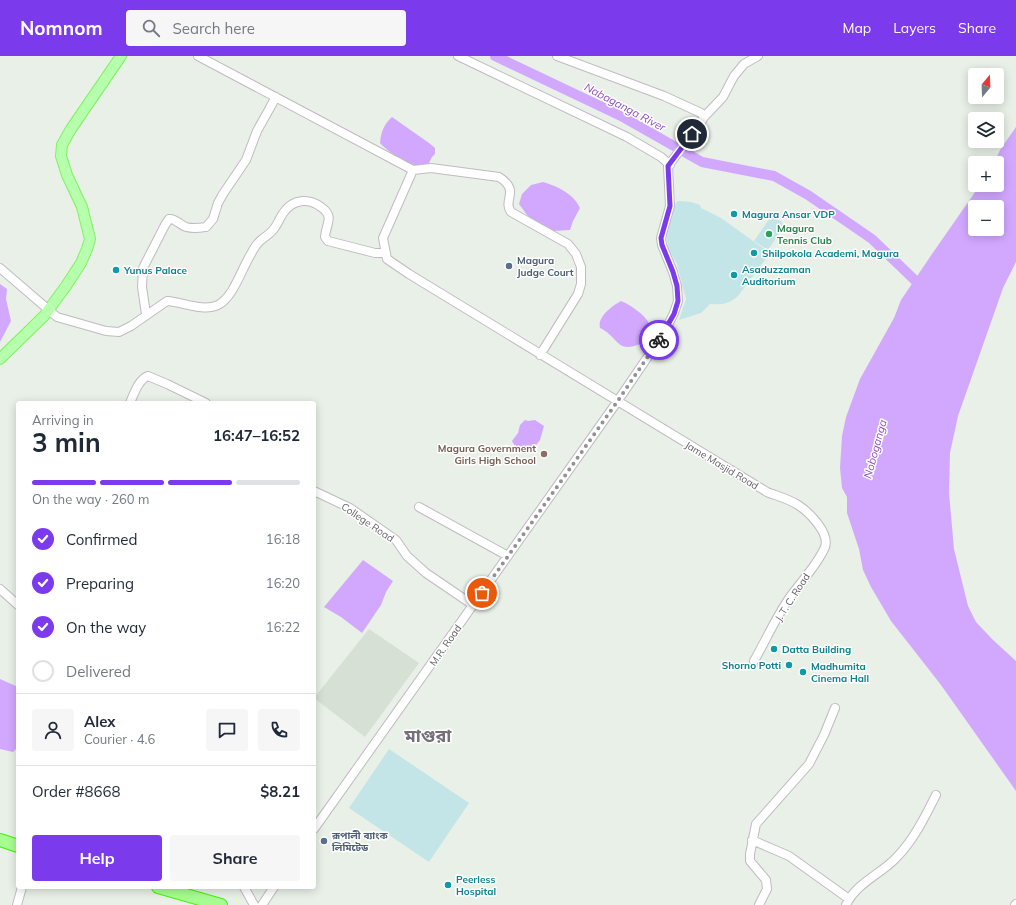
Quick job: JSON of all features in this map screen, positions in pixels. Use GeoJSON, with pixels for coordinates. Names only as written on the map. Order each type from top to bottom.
{"type":"FeatureCollection","features":[{"type":"Feature","properties":{"kind":"highway"},"geometry":{"type":"LineString","coordinates":[[0,840],[16,845]]}},
{"type":"Feature","properties":{"kind":"highway"},"geometry":{"type":"LineString","coordinates":[[165,889],[220,905]]}},
{"type":"Feature","properties":{"kind":"main road"},"geometry":{"type":"LineString","coordinates":[[0,359],[44,316],[81,263],[90,239],[82,207],[67,175],[61,156],[62,145],[71,129],[121,56]]}},
{"type":"Feature","properties":{"kind":"street"},"geometry":{"type":"LineString","coordinates":[[198,56],[413,170],[430,168],[499,177],[505,181],[510,187],[511,194],[508,205],[511,212],[568,244],[576,254],[581,267],[582,276],[580,289],[540,355]]}},
{"type":"Feature","properties":{"kind":"street"},"geometry":{"type":"LineString","coordinates":[[458,56],[632,139],[661,157],[669,166],[702,120],[723,97],[734,76],[744,64],[758,56]]}},
{"type":"Feature","properties":{"kind":"street"},"geometry":{"type":"LineString","coordinates":[[557,56],[664,96],[702,113],[702,120]]}},
{"type":"Feature","properties":{"kind":"street"},"geometry":{"type":"LineString","coordinates":[[146,314],[142,287],[143,268],[165,225],[169,219],[173,219],[187,227],[206,227],[213,219],[221,198],[246,160],[257,131],[276,98]]}},
{"type":"Feature","properties":{"kind":"street","name":"M.R. Road"},"geometry":{"type":"LineString","coordinates":[[316,826],[617,402],[664,333],[674,314],[678,301],[677,286],[662,245],[661,238],[670,206],[669,166]]}},
{"type":"Feature","properties":{"kind":"street"},"geometry":{"type":"LineString","coordinates":[[0,268],[57,317],[106,332],[119,332],[131,326],[146,314],[167,301],[180,302],[201,307],[217,305],[226,299],[258,242],[271,233],[284,212],[292,203],[304,200],[318,205],[327,211],[329,217],[325,237],[328,241],[375,253],[386,253],[383,238],[413,170]]}},
{"type":"Feature","properties":{"kind":"street","name":"Jame Masjid Road"},"geometry":{"type":"LineString","coordinates":[[386,253],[387,259],[409,274],[540,355],[767,492],[798,505],[813,518],[823,532]]}},
{"type":"Feature","properties":{"kind":"street"},"geometry":{"type":"LineString","coordinates":[[131,401],[140,383],[148,376],[202,401]]}},
{"type":"Feature","properties":{"kind":"street","name":"College Road"},"geometry":{"type":"LineString","coordinates":[[316,491],[350,508],[391,536],[396,540],[407,556],[426,573],[473,605]]}},
{"type":"Feature","properties":{"kind":"street"},"geometry":{"type":"LineString","coordinates":[[419,507],[508,556]]}},
{"type":"Feature","properties":{"kind":"street","name":"J. T. C. Road"},"geometry":{"type":"LineString","coordinates":[[754,661],[787,602],[824,549],[826,540],[823,532]]}},
{"type":"Feature","properties":{"kind":"street"},"geometry":{"type":"LineString","coordinates":[[0,589],[16,603]]}},
{"type":"Feature","properties":{"kind":"street"},"geometry":{"type":"LineString","coordinates":[[759,905],[767,889],[767,884],[766,880],[750,861],[752,840],[756,824],[809,764],[824,735],[835,708]]}},
{"type":"Feature","properties":{"kind":"street"},"geometry":{"type":"LineString","coordinates":[[752,840],[789,856],[847,902],[856,890],[896,858],[911,839],[936,795]]}},
{"type":"Feature","properties":{"kind":"street"},"geometry":{"type":"LineString","coordinates":[[17,905],[21,889]]}},
{"type":"Feature","properties":{"kind":"street"},"geometry":{"type":"LineString","coordinates":[[245,889],[254,905]]}},
{"type":"Feature","properties":{"kind":"street"},"geometry":{"type":"LineString","coordinates":[[262,905],[273,889]]}},
{"type":"Feature","properties":{"kind":"shaded area"},"geometry":{"type":"Polygon","coordinates":[[[680,201],[700,205],[701,208],[721,218],[770,253],[735,299],[725,303],[710,304],[701,313],[679,320],[686,299],[677,264],[669,250],[666,236],[676,202],[680,201]]]}},
{"type":"Feature","properties":{"kind":"shaded area","name":"Magura Tennis Club"},"geometry":{"type":"Polygon","coordinates":[[[772,215],[782,222],[784,226],[768,250],[754,241],[772,215]]]}},
{"type":"Feature","properties":{"kind":"shaded area"},"geometry":{"type":"Polygon","coordinates":[[[369,629],[419,663],[365,737],[316,700],[316,695],[369,629]]]}},
{"type":"Feature","properties":{"kind":"shaded area"},"geometry":{"type":"Polygon","coordinates":[[[389,749],[469,803],[429,862],[349,808],[389,749]]]}},
{"type":"Feature","properties":{"kind":"water"},"geometry":{"type":"Polygon","coordinates":[[[392,117],[435,148],[435,154],[428,165],[417,165],[406,162],[380,143],[383,128],[392,117]]]}},
{"type":"Feature","properties":{"kind":"water","name":"Noboganga"},"geometry":{"type":"Polygon","coordinates":[[[1016,127],[1016,262],[1003,288],[958,416],[950,453],[949,493],[954,549],[968,606],[976,622],[1016,661],[1016,791],[941,685],[891,621],[871,587],[863,570],[859,549],[847,513],[847,497],[842,488],[840,468],[842,436],[846,417],[860,379],[894,318],[901,300],[968,202],[968,236],[1004,236],[1004,200],[970,200],[975,192],[1004,192],[1004,156],[997,156],[1001,148],[1004,148],[1004,144],[1016,127]]]}},
{"type":"Feature","properties":{"kind":"water"},"geometry":{"type":"Polygon","coordinates":[[[543,182],[564,191],[574,199],[580,208],[570,230],[553,231],[530,219],[519,204],[522,194],[531,185],[543,182]]]}},
{"type":"Feature","properties":{"kind":"water"},"geometry":{"type":"Polygon","coordinates":[[[0,284],[7,289],[6,299],[11,321],[0,342],[0,284]]]}},
{"type":"Feature","properties":{"kind":"water"},"geometry":{"type":"Polygon","coordinates":[[[621,301],[633,307],[645,317],[649,324],[640,344],[632,347],[626,347],[618,343],[606,331],[600,328],[601,320],[606,312],[621,301]]]}},
{"type":"Feature","properties":{"kind":"water"},"geometry":{"type":"Polygon","coordinates":[[[525,420],[535,420],[544,426],[540,440],[530,453],[520,450],[512,441],[518,433],[520,425],[525,420]]]}},
{"type":"Feature","properties":{"kind":"water"},"geometry":{"type":"Polygon","coordinates":[[[363,560],[393,581],[386,592],[381,605],[362,633],[341,617],[324,607],[363,560]]]}},
{"type":"Feature","properties":{"kind":"water"},"geometry":{"type":"Polygon","coordinates":[[[0,679],[16,686],[16,749],[13,752],[0,749],[0,679]]]}},
{"type":"Feature","properties":{"kind":"waterway","name":"Nabaganga River"},"geometry":{"type":"LineString","coordinates":[[495,56],[621,116],[702,162],[774,176],[808,195],[872,239],[924,289]]}},
{"type":"Feature","properties":{"kind":"way so far"},"geometry":{"type":"LineString","coordinates":[[482,593],[659,340]]}},
{"type":"Feature","properties":{"kind":"place","name":"Magura Ansar VDP"},"geometry":{"type":"Point","coordinates":[734,214]}},
{"type":"Feature","properties":{"kind":"place","name":"Magura Tennis Club"},"geometry":{"type":"Point","coordinates":[769,234]}},
{"type":"Feature","properties":{"kind":"place","name":"Shilpokola Academi, Magura"},"geometry":{"type":"Point","coordinates":[754,253]}},
{"type":"Feature","properties":{"kind":"place","name":"Magura Judge Court"},"geometry":{"type":"Point","coordinates":[509,266]}},
{"type":"Feature","properties":{"kind":"place","name":"Yunus Palace"},"geometry":{"type":"Point","coordinates":[116,270]}},
{"type":"Feature","properties":{"kind":"place","name":"Asaduzzaman Auditorium"},"geometry":{"type":"Point","coordinates":[734,275]}},
{"type":"Feature","properties":{"kind":"place","name":"Magura Government Girls High School"},"geometry":{"type":"Point","coordinates":[544,454]}},
{"type":"Feature","properties":{"kind":"place","name":"Datta Building"},"geometry":{"type":"Point","coordinates":[774,649]}},
{"type":"Feature","properties":{"kind":"place","name":"Shorno Potti"},"geometry":{"type":"Point","coordinates":[789,665]}},
{"type":"Feature","properties":{"kind":"place","name":"Madhumita Cinema Hall"},"geometry":{"type":"Point","coordinates":[803,672]}},
{"type":"Feature","properties":{"kind":"place","name":"রূপালী ব্যাংক লিমিটেড"},"geometry":{"type":"Point","coordinates":[324,841]}},
{"type":"Feature","properties":{"kind":"place","name":"Peerless Hospital"},"geometry":{"type":"Point","coordinates":[448,885]}},
{"type":"Feature","properties":{"kind":"district","name":"মাগুরা"},"geometry":{"type":"Point","coordinates":[428,736]}},
{"type":"Feature","properties":{"kind":"route"},"geometry":{"type":"LineString","coordinates":[[659,340],[674,314],[678,301],[677,286],[662,245],[661,238],[670,209],[668,166],[692,134]]}}]}
